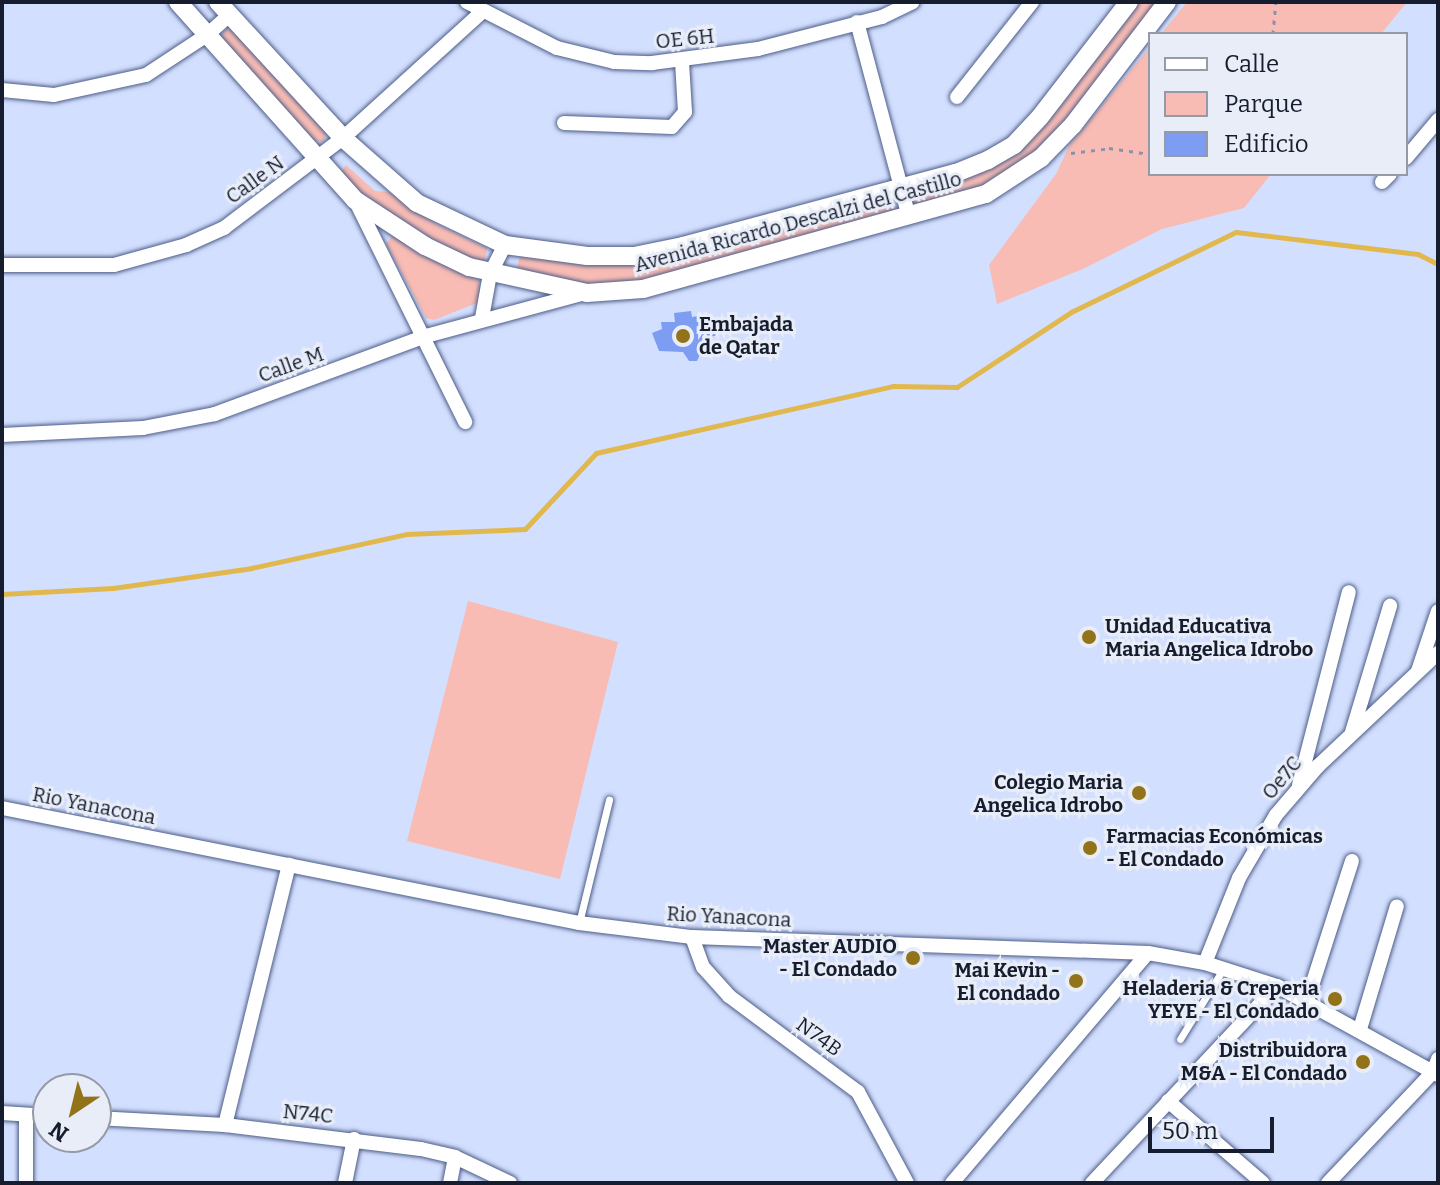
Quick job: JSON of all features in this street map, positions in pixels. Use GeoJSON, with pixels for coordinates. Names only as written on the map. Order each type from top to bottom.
{"type":"FeatureCollection","features":[{"type":"Feature","properties":{"kind":"street","name":"Avenida Ricardo Descalzi del Castillo"},"geometry":{"type":"LineString","coordinates":[[178,2],[355,200],[425,246],[490,274],[587,293],[643,289],[986,194],[1041,158],[1073,125],[1167,2]]}},
{"type":"Feature","properties":{"kind":"street","name":"OE 6H"},"geometry":{"type":"LineString","coordinates":[[467,2],[481,13],[557,48],[614,62],[682,61],[758,49],[857,22],[913,2]]}},
{"type":"Feature","properties":{"kind":"street"},"geometry":{"type":"LineString","coordinates":[[957,97],[1032,2]]}},
{"type":"Feature","properties":{"kind":"street","name":"Avenida Ricardo Descalzi del Castillo"},"geometry":{"type":"LineString","coordinates":[[223,8],[343,138],[417,203],[505,245],[587,256],[634,256],[956,173],[1014,145],[1129,2]]}},
{"type":"Feature","properties":{"kind":"street"},"geometry":{"type":"LineString","coordinates":[[2,90],[54,95],[100,88],[146,75],[207,35],[223,8]]}},
{"type":"Feature","properties":{"kind":"street","name":"Calle N"},"geometry":{"type":"LineString","coordinates":[[2,265],[114,265],[176,249],[224,228],[343,138],[481,13]]}},
{"type":"Feature","properties":{"kind":"street"},"geometry":{"type":"LineString","coordinates":[[857,22],[908,214]]}},
{"type":"Feature","properties":{"kind":"street"},"geometry":{"type":"LineString","coordinates":[[564,123],[672,127],[685,112],[682,61]]}},
{"type":"Feature","properties":{"kind":"street"},"geometry":{"type":"LineString","coordinates":[[1408,156],[1438,120]]}},
{"type":"Feature","properties":{"kind":"street"},"geometry":{"type":"LineString","coordinates":[[355,200],[426,336],[465,422]]}},
{"type":"Feature","properties":{"kind":"street"},"geometry":{"type":"LineString","coordinates":[[482,318],[490,274],[505,245]]}},
{"type":"Feature","properties":{"kind":"street","name":"Calle M"},"geometry":{"type":"LineString","coordinates":[[2,435],[143,428],[215,414],[426,336],[482,318],[587,293]]}},
{"type":"Feature","properties":{"kind":"street"},"geometry":{"type":"LineString","coordinates":[[1297,789],[1349,592]]}},
{"type":"Feature","properties":{"kind":"street"},"geometry":{"type":"LineString","coordinates":[[1352,733],[1390,606]]}},
{"type":"Feature","properties":{"kind":"street"},"geometry":{"type":"LineString","coordinates":[[1417,673],[1438,611]]}},
{"type":"Feature","properties":{"kind":"street","name":"Oe7C"},"geometry":{"type":"LineString","coordinates":[[1205,963],[1256,842],[1297,789],[1438,653]]}},
{"type":"Feature","properties":{"kind":"street","name":"Rio Yanacona"},"geometry":{"type":"LineString","coordinates":[[2,808],[579,923],[692,937],[1148,953],[1205,963],[1277,986],[1436,1069]]}},
{"type":"Feature","properties":{"kind":"street"},"geometry":{"type":"LineString","coordinates":[[1307,1001],[1352,861]]}},
{"type":"Feature","properties":{"kind":"street"},"geometry":{"type":"LineString","coordinates":[[225,1125],[289,865]]}},
{"type":"Feature","properties":{"kind":"street"},"geometry":{"type":"LineString","coordinates":[[1360,1029],[1397,906]]}},
{"type":"Feature","properties":{"kind":"street","name":"N74B"},"geometry":{"type":"LineString","coordinates":[[692,937],[703,967],[729,996],[858,1092],[907,1183]]}},
{"type":"Feature","properties":{"kind":"street"},"geometry":{"type":"LineString","coordinates":[[952,1183],[1148,953]]}},
{"type":"Feature","properties":{"kind":"street"},"geometry":{"type":"LineString","coordinates":[[1092,1183],[1277,986]]}},
{"type":"Feature","properties":{"kind":"street"},"geometry":{"type":"LineString","coordinates":[[1328,1183],[1436,1069]]}},
{"type":"Feature","properties":{"kind":"street"},"geometry":{"type":"LineString","coordinates":[[1168,1101],[1263,1183]]}},
{"type":"Feature","properties":{"kind":"street"},"geometry":{"type":"LineString","coordinates":[[2,1113],[32,1115]]}},
{"type":"Feature","properties":{"kind":"street"},"geometry":{"type":"LineString","coordinates":[[26,1115],[26,1183]]}},
{"type":"Feature","properties":{"kind":"street","name":"N74C"},"geometry":{"type":"LineString","coordinates":[[112,1119],[225,1125],[354,1139],[455,1157],[494,1179],[510,1183]]}},
{"type":"Feature","properties":{"kind":"street"},"geometry":{"type":"LineString","coordinates":[[345,1183],[354,1139]]}},
{"type":"Feature","properties":{"kind":"street"},"geometry":{"type":"LineString","coordinates":[[450,1183],[455,1157]]}},
{"type":"Feature","properties":{"kind":"lane"},"geometry":{"type":"LineString","coordinates":[[579,923],[609,800]]}},
{"type":"Feature","properties":{"kind":"lane"},"geometry":{"type":"LineString","coordinates":[[1180,1039],[1223,969]]}},
{"type":"Feature","properties":{"kind":"path"},"geometry":{"type":"LineString","coordinates":[[1273,32],[1276,2]]}},
{"type":"Feature","properties":{"kind":"path"},"geometry":{"type":"LineString","coordinates":[[1041,158],[1109,148],[1148,154]]}},
{"type":"Feature","properties":{"kind":"green space"},"geometry":{"type":"Polygon","coordinates":[[[1138,2],[1159,2],[1038,154],[982,189],[911,207],[909,193],[1044,123],[1138,2]]]}},
{"type":"Feature","properties":{"kind":"green space"},"geometry":{"type":"Polygon","coordinates":[[[1187,2],[1407,2],[1383,32],[1163,32],[1187,2]]]}},
{"type":"Feature","properties":{"kind":"green space"},"geometry":{"type":"Polygon","coordinates":[[[224,30],[232,30],[326,132],[324,142],[313,141],[221,38],[224,30]]]}},
{"type":"Feature","properties":{"kind":"green space"},"geometry":{"type":"Polygon","coordinates":[[[1148,49],[1148,176],[1269,176],[1244,208],[1162,229],[1085,268],[997,304],[989,265],[1056,174],[1070,144],[1148,49]]]}},
{"type":"Feature","properties":{"kind":"green space"},"geometry":{"type":"Polygon","coordinates":[[[346,165],[375,191],[389,192],[436,224],[487,248],[484,265],[449,250],[361,194],[341,172],[346,165]]]}},
{"type":"Feature","properties":{"kind":"green space"},"geometry":{"type":"Polygon","coordinates":[[[891,197],[895,212],[627,284],[578,284],[516,273],[520,256],[611,264],[664,259],[891,197]]]}},
{"type":"Feature","properties":{"kind":"green space"},"geometry":{"type":"Polygon","coordinates":[[[393,235],[478,278],[482,301],[434,320],[426,318],[386,244],[393,235]]]}},
{"type":"Feature","properties":{"kind":"green space"},"geometry":{"type":"Polygon","coordinates":[[[468,601],[618,642],[560,879],[407,841],[468,601]]]}},
{"type":"Feature","properties":{"kind":"building","name":"Embajada de Qatar"},"geometry":{"type":"Polygon","coordinates":[[[691,311],[692,317],[709,314],[717,335],[708,338],[711,347],[702,350],[697,361],[689,361],[683,352],[659,351],[652,333],[662,329],[661,322],[675,322],[674,313],[691,311]]]}},
{"type":"Feature","properties":{"kind":"waterway"},"geometry":{"type":"LineString","coordinates":[[2,594],[113,588],[251,568],[407,534],[525,529],[596,453],[893,386],[957,387],[1071,312],[1236,232],[1418,254],[1438,264]]}},
{"type":"Feature","properties":{"kind":"place","name":"Embajada de Qatar"},"geometry":{"type":"Point","coordinates":[683,336]}},
{"type":"Feature","properties":{"kind":"place","name":"Unidad Educativa Maria Angelica Idrobo"},"geometry":{"type":"Point","coordinates":[1089,637]}},
{"type":"Feature","properties":{"kind":"place","name":"Colegio Maria Angelica Idrobo"},"geometry":{"type":"Point","coordinates":[1139,793]}},
{"type":"Feature","properties":{"kind":"place","name":"Farmacias Económicas - El Condado"},"geometry":{"type":"Point","coordinates":[1090,848]}},
{"type":"Feature","properties":{"kind":"place","name":"Master AUDIO - El Condado"},"geometry":{"type":"Point","coordinates":[913,958]}},
{"type":"Feature","properties":{"kind":"place","name":"Mai Kevin - El condado"},"geometry":{"type":"Point","coordinates":[1076,981]}},
{"type":"Feature","properties":{"kind":"place","name":"Heladeria & Creperia YEYE - El Condado"},"geometry":{"type":"Point","coordinates":[1335,999]}},
{"type":"Feature","properties":{"kind":"place","name":"Distribuidora M&A - El Condado"},"geometry":{"type":"Point","coordinates":[1363,1062]}}]}
